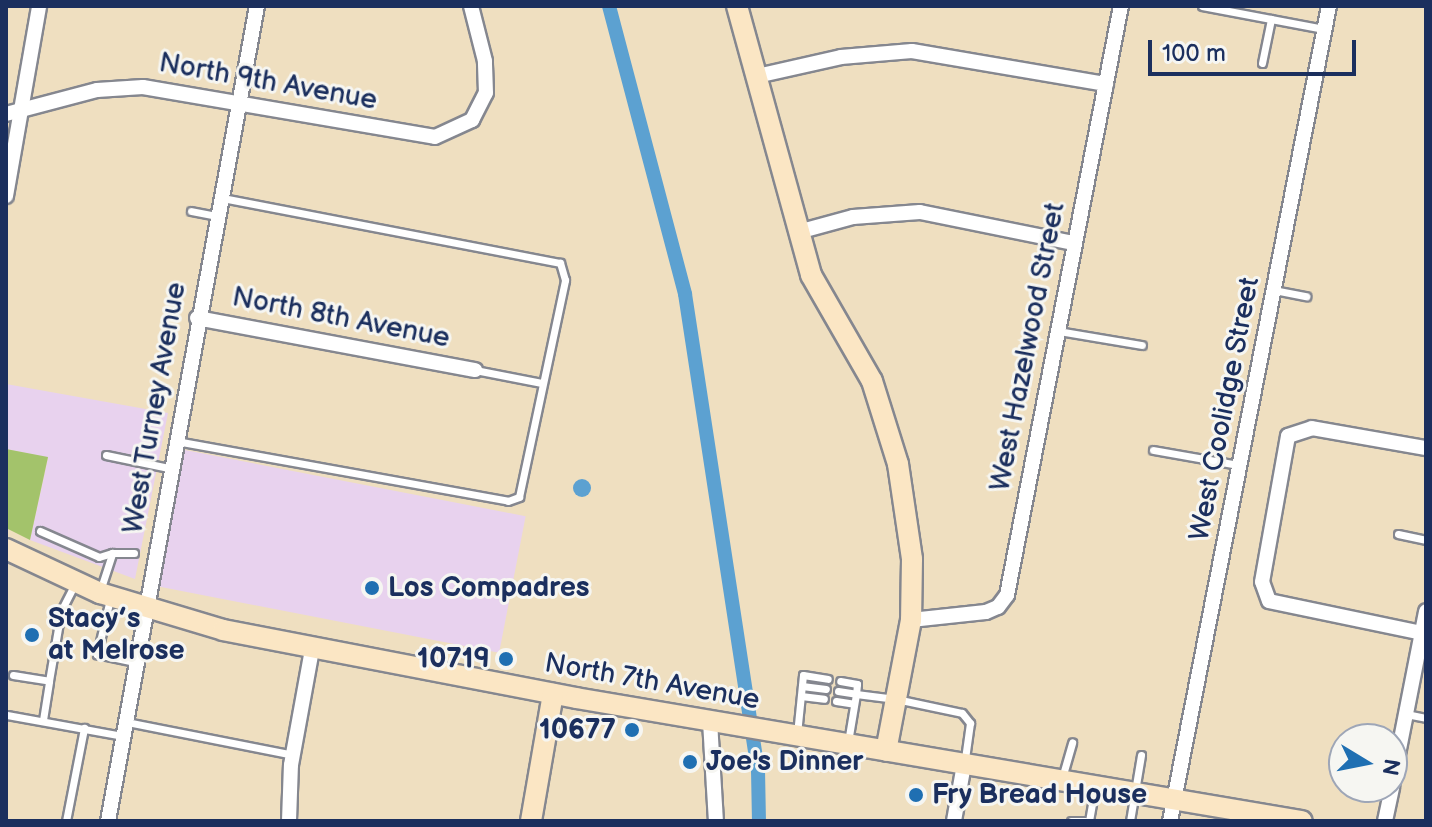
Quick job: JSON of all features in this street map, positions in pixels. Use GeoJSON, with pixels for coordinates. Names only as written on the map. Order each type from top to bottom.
{"type":"FeatureCollection","features":[{"type":"Feature","properties":{"kind":"main road"},"geometry":{"type":"LineString","coordinates":[[737,6],[811,275],[872,381],[892,437],[912,559],[911,620],[886,751]]}},
{"type":"Feature","properties":{"kind":"main road","name":"North 7th Avenue"},"geometry":{"type":"LineString","coordinates":[[6,549],[105,595],[145,609],[312,649],[553,694],[1302,821]]}},
{"type":"Feature","properties":{"kind":"main road"},"geometry":{"type":"LineString","coordinates":[[531,821],[553,694]]}},
{"type":"Feature","properties":{"kind":"street"},"geometry":{"type":"LineString","coordinates":[[6,196],[13,112],[39,6]]}},
{"type":"Feature","properties":{"kind":"street","name":"West Turney Avenue"},"geometry":{"type":"LineString","coordinates":[[108,821],[169,468],[242,102],[257,6]]}},
{"type":"Feature","properties":{"kind":"street","name":"North 9th Avenue"},"geometry":{"type":"LineString","coordinates":[[13,112],[97,90],[143,87],[435,137],[472,120],[486,93],[485,61],[471,6]]}},
{"type":"Feature","properties":{"kind":"street","name":"West Hazelwood Street"},"geometry":{"type":"LineString","coordinates":[[911,620],[986,612],[998,607],[1007,595],[1121,6]]}},
{"type":"Feature","properties":{"kind":"street","name":"West Coolidge Street"},"geometry":{"type":"LineString","coordinates":[[1170,821],[1329,6]]}},
{"type":"Feature","properties":{"kind":"street"},"geometry":{"type":"LineString","coordinates":[[757,76],[841,57],[912,51],[1106,84]]}},
{"type":"Feature","properties":{"kind":"street"},"geometry":{"type":"LineString","coordinates":[[798,232],[853,217],[920,212],[1074,243]]}},
{"type":"Feature","properties":{"kind":"street","name":"North 8th Avenue"},"geometry":{"type":"LineString","coordinates":[[197,318],[475,370]]}},
{"type":"Feature","properties":{"kind":"street"},"geometry":{"type":"LineString","coordinates":[[1424,634],[1269,601],[1262,582],[1288,436],[1312,428],[1426,448]]}},
{"type":"Feature","properties":{"kind":"street"},"geometry":{"type":"LineString","coordinates":[[1404,723],[1424,634],[1426,611]]}},
{"type":"Feature","properties":{"kind":"street"},"geometry":{"type":"LineString","coordinates":[[289,821],[293,755],[312,649]]}},
{"type":"Feature","properties":{"kind":"street"},"geometry":{"type":"LineString","coordinates":[[710,721],[716,821]]}},
{"type":"Feature","properties":{"kind":"street"},"geometry":{"type":"LineString","coordinates":[[954,821],[964,764]]}},
{"type":"Feature","properties":{"kind":"lane"},"geometry":{"type":"LineString","coordinates":[[1202,6],[1324,29]]}},
{"type":"Feature","properties":{"kind":"lane"},"geometry":{"type":"LineString","coordinates":[[1262,63],[1271,19]]}},
{"type":"Feature","properties":{"kind":"lane"},"geometry":{"type":"LineString","coordinates":[[174,441],[508,501],[519,497],[565,280],[560,263],[221,197]]}},
{"type":"Feature","properties":{"kind":"lane"},"geometry":{"type":"LineString","coordinates":[[191,211],[217,216]]}},
{"type":"Feature","properties":{"kind":"lane"},"geometry":{"type":"LineString","coordinates":[[1274,290],[1306,296]]}},
{"type":"Feature","properties":{"kind":"lane"},"geometry":{"type":"LineString","coordinates":[[1058,331],[1142,345]]}},
{"type":"Feature","properties":{"kind":"lane"},"geometry":{"type":"LineString","coordinates":[[475,370],[542,383]]}},
{"type":"Feature","properties":{"kind":"lane"},"geometry":{"type":"LineString","coordinates":[[1153,450],[1240,465]]}},
{"type":"Feature","properties":{"kind":"lane"},"geometry":{"type":"LineString","coordinates":[[106,455],[169,468]]}},
{"type":"Feature","properties":{"kind":"lane"},"geometry":{"type":"LineString","coordinates":[[40,531],[99,557],[112,553],[134,553]]}},
{"type":"Feature","properties":{"kind":"lane"},"geometry":{"type":"LineString","coordinates":[[1398,534],[1426,540]]}},
{"type":"Feature","properties":{"kind":"lane"},"geometry":{"type":"LineString","coordinates":[[112,553],[97,654],[136,662]]}},
{"type":"Feature","properties":{"kind":"lane"},"geometry":{"type":"LineString","coordinates":[[43,720],[61,611],[76,582]]}},
{"type":"Feature","properties":{"kind":"lane"},"geometry":{"type":"LineString","coordinates":[[13,675],[49,681]]}},
{"type":"Feature","properties":{"kind":"lane"},"geometry":{"type":"LineString","coordinates":[[796,736],[803,675],[828,679]]}},
{"type":"Feature","properties":{"kind":"lane"},"geometry":{"type":"LineString","coordinates":[[840,681],[857,684],[847,745]]}},
{"type":"Feature","properties":{"kind":"lane"},"geometry":{"type":"LineString","coordinates":[[802,686],[826,689]]}},
{"type":"Feature","properties":{"kind":"lane"},"geometry":{"type":"LineString","coordinates":[[838,691],[962,713],[970,723],[964,764]]}},
{"type":"Feature","properties":{"kind":"lane"},"geometry":{"type":"LineString","coordinates":[[801,696],[824,699]]}},
{"type":"Feature","properties":{"kind":"lane"},"geometry":{"type":"LineString","coordinates":[[836,701],[854,704]]}},
{"type":"Feature","properties":{"kind":"lane"},"geometry":{"type":"LineString","coordinates":[[1406,714],[1426,718]]}},
{"type":"Feature","properties":{"kind":"lane"},"geometry":{"type":"LineString","coordinates":[[7,715],[84,728],[124,728],[293,755]]}},
{"type":"Feature","properties":{"kind":"lane"},"geometry":{"type":"LineString","coordinates":[[66,821],[84,728]]}},
{"type":"Feature","properties":{"kind":"lane"},"geometry":{"type":"LineString","coordinates":[[1062,780],[1072,742]]}},
{"type":"Feature","properties":{"kind":"lane"},"geometry":{"type":"LineString","coordinates":[[1130,821],[1141,755]]}},
{"type":"Feature","properties":{"kind":"lane"},"geometry":{"type":"LineString","coordinates":[[1071,821],[1087,821],[1095,786]]}},
{"type":"Feature","properties":{"kind":"shaded area"},"geometry":{"type":"Polygon","coordinates":[[[6,384],[168,413],[135,579],[30,540],[48,458],[6,449],[6,384]]]}},
{"type":"Feature","properties":{"kind":"shaded area"},"geometry":{"type":"Polygon","coordinates":[[[185,450],[526,516],[499,653],[158,586],[185,450]]]}},
{"type":"Feature","properties":{"kind":"green space"},"geometry":{"type":"Polygon","coordinates":[[[6,449],[48,457],[30,540],[6,528],[6,449]]]}},
{"type":"Feature","properties":{"kind":"water"},"geometry":{"type":"Polygon","coordinates":[[[582,479],[591,488],[582,497],[573,488],[582,479]]]}},
{"type":"Feature","properties":{"kind":"waterway"},"geometry":{"type":"LineString","coordinates":[[609,6],[685,294],[758,770],[759,821]]}},
{"type":"Feature","properties":{"kind":"place","name":"Los Compadres"},"geometry":{"type":"Point","coordinates":[372,588]}},
{"type":"Feature","properties":{"kind":"place","name":"Stacy’s at Melrose"},"geometry":{"type":"Point","coordinates":[32,635]}},
{"type":"Feature","properties":{"kind":"place","name":"10719"},"geometry":{"type":"Point","coordinates":[506,659]}},
{"type":"Feature","properties":{"kind":"place","name":"10677"},"geometry":{"type":"Point","coordinates":[632,730]}},
{"type":"Feature","properties":{"kind":"place","name":"Joe's Dinner"},"geometry":{"type":"Point","coordinates":[690,762]}},
{"type":"Feature","properties":{"kind":"place","name":"Fry Bread House"},"geometry":{"type":"Point","coordinates":[916,795]}}]}
